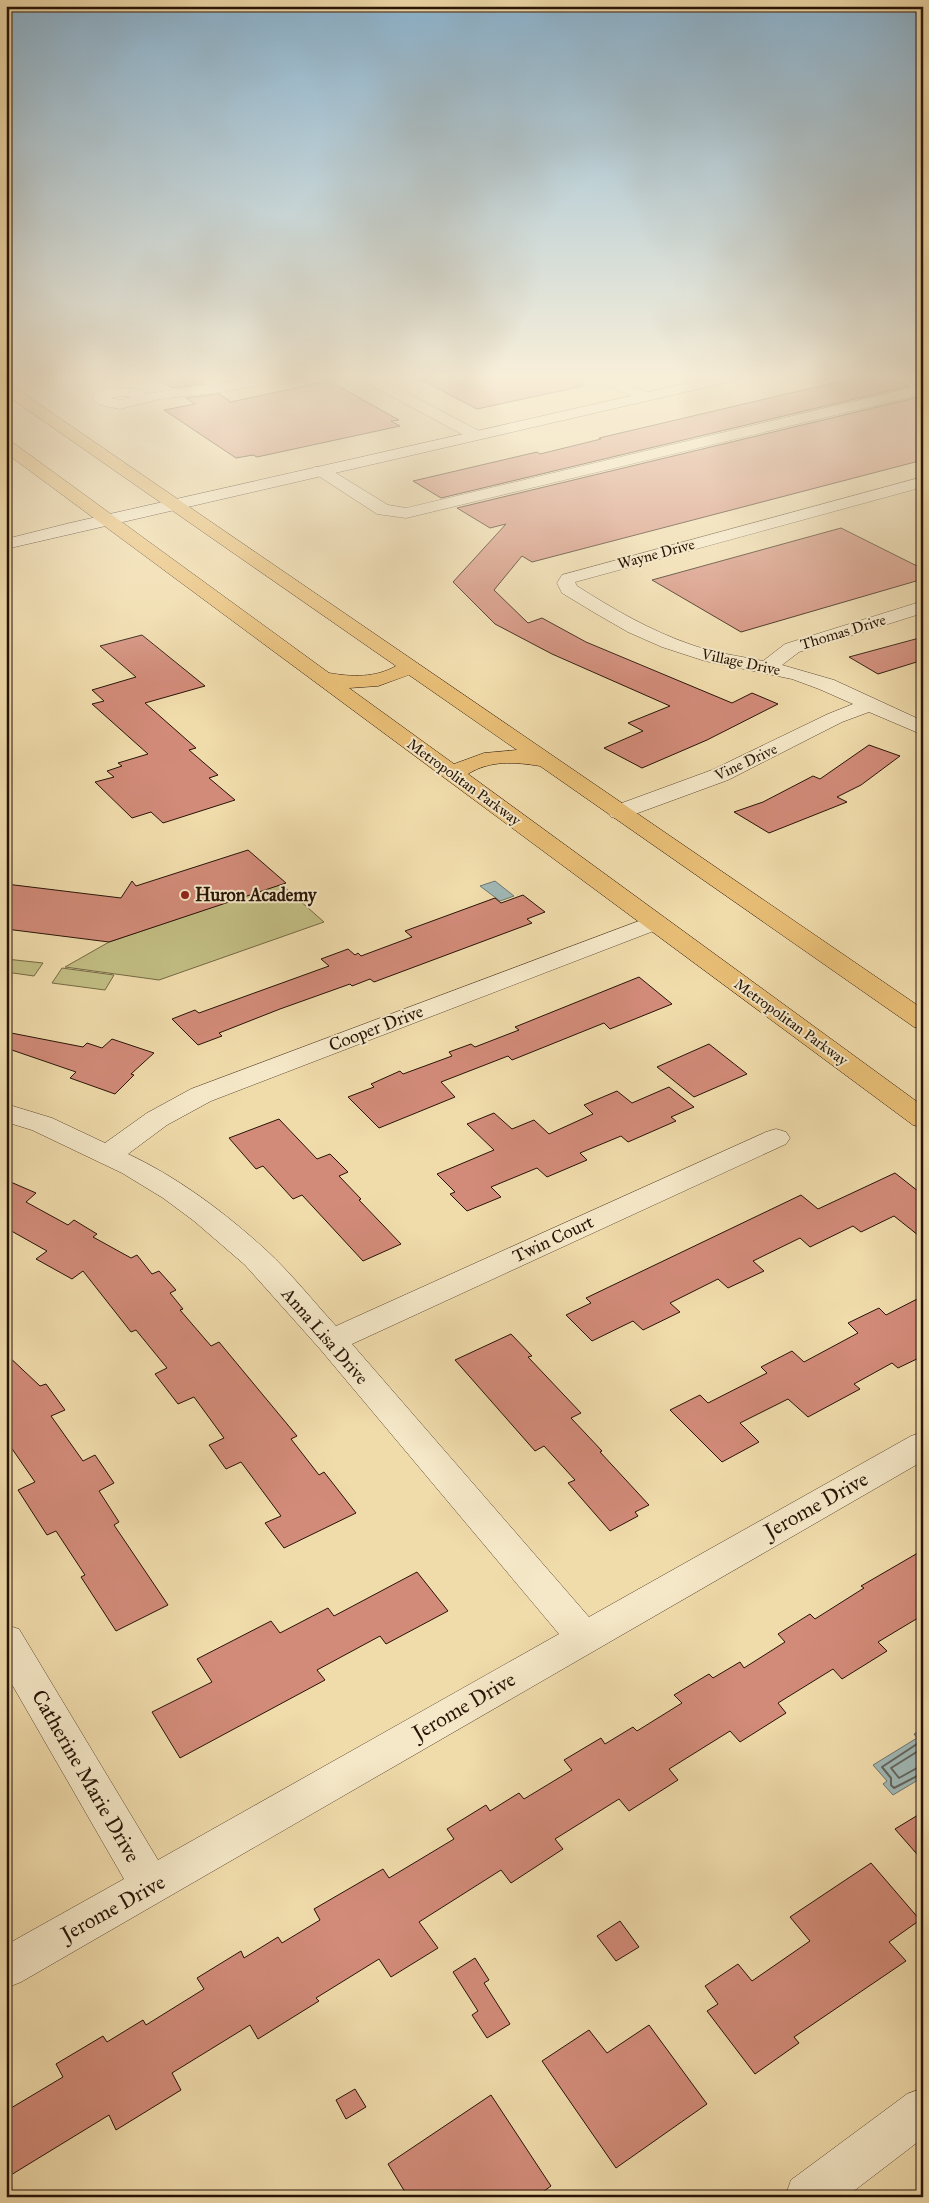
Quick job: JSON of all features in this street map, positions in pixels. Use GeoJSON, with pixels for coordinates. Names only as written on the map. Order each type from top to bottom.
{"type":"FeatureCollection","features":[{"type":"Feature","properties":{"kind":"main road","name":"Metropolitan Parkway"},"geometry":{"type":"LineString","coordinates":[[52,480],[923,1119]]}},
{"type":"Feature","properties":{"kind":"main road"},"geometry":{"type":"LineString","coordinates":[[138,480],[923,1021]]}},
{"type":"Feature","properties":{"kind":"main road"},"geometry":{"type":"LineString","coordinates":[[320,677],[349,682],[375,682],[392,676],[408,667]]}},
{"type":"Feature","properties":{"kind":"main road"},"geometry":{"type":"LineString","coordinates":[[453,775],[470,764],[491,757],[524,757],[544,760]]}},
{"type":"Feature","properties":{"kind":"street"},"geometry":{"type":"LineString","coordinates":[[6,544],[278,480]]}},
{"type":"Feature","properties":{"kind":"street"},"geometry":{"type":"LineString","coordinates":[[335,480],[382,510],[406,513],[544,480]]}},
{"type":"Feature","properties":{"kind":"street","name":"Wayne Drive"},"geometry":{"type":"LineString","coordinates":[[566,582],[575,576],[923,482]]}},
{"type":"Feature","properties":{"kind":"street","name":"Village Drive"},"geometry":{"type":"LineString","coordinates":[[566,582],[568,588],[647,635],[707,655],[768,667],[812,679],[923,729]]}},
{"type":"Feature","properties":{"kind":"street","name":"Thomas Drive"},"geometry":{"type":"LineString","coordinates":[[768,667],[784,653],[797,646],[923,607]]}},
{"type":"Feature","properties":{"kind":"street","name":"Vine Drive"},"geometry":{"type":"LineString","coordinates":[[619,812],[720,775],[835,718],[871,704]]}},
{"type":"Feature","properties":{"kind":"street","name":"Cooper Drive"},"geometry":{"type":"LineString","coordinates":[[108,1155],[157,1119],[201,1095],[655,922]]}},
{"type":"Feature","properties":{"kind":"street","name":"Anna Lisa Drive"},"geometry":{"type":"LineString","coordinates":[[6,1113],[42,1124],[108,1155],[173,1191],[229,1234],[256,1258],[330,1341],[584,1637]]}},
{"type":"Feature","properties":{"kind":"street","name":"Twin Court"},"geometry":{"type":"LineString","coordinates":[[330,1341],[776,1138]]}},
{"type":"Feature","properties":{"kind":"street","name":"Jerome Drive"},"geometry":{"type":"LineString","coordinates":[[6,1968],[923,1445]]}},
{"type":"Feature","properties":{"kind":"street","name":"Catherine Marie Drive"},"geometry":{"type":"LineString","coordinates":[[6,1640],[151,1886]]}},
{"type":"Feature","properties":{"kind":"street"},"geometry":{"type":"LineString","coordinates":[[808,2197],[923,2110]]}},
{"type":"Feature","properties":{"kind":"shaded area"},"geometry":{"type":"Polygon","coordinates":[[[281,884],[324,922],[159,980],[65,967],[109,942],[281,884]]]}},
{"type":"Feature","properties":{"kind":"shaded area"},"geometry":{"type":"Polygon","coordinates":[[[6,959],[43,963],[34,976],[6,972],[6,959]]]}},
{"type":"Feature","properties":{"kind":"shaded area"},"geometry":{"type":"Polygon","coordinates":[[[62,968],[114,975],[105,990],[52,983],[62,968]]]}},
{"type":"Feature","properties":{"kind":"water"},"geometry":{"type":"Polygon","coordinates":[[[495,881],[514,896],[500,901],[480,886],[495,881]]]}},
{"type":"Feature","properties":{"kind":"water"},"geometry":{"type":"Polygon","coordinates":[[[923,1729],[923,1777],[893,1795],[883,1784],[887,1781],[873,1765],[917,1738],[914,1734],[923,1729]]]}},
{"type":"Feature","properties":{"kind":"building"},"geometry":{"type":"Polygon","coordinates":[[[418,480],[517,480],[441,498],[413,481],[418,480]]]}},
{"type":"Feature","properties":{"kind":"building"},"geometry":{"type":"Polygon","coordinates":[[[574,480],[847,480],[532,562],[522,556],[494,590],[528,623],[542,618],[586,642],[732,703],[752,693],[778,704],[707,740],[642,768],[604,748],[643,731],[628,723],[670,706],[552,654],[495,624],[453,582],[506,524],[490,528],[457,508],[574,480]]]}},
{"type":"Feature","properties":{"kind":"building"},"geometry":{"type":"Polygon","coordinates":[[[841,528],[923,569],[923,579],[741,632],[652,580],[841,528]]]}},
{"type":"Feature","properties":{"kind":"building"},"geometry":{"type":"Polygon","coordinates":[[[142,635],[205,686],[145,703],[196,748],[189,750],[218,775],[209,778],[235,800],[163,823],[151,812],[132,818],[95,782],[114,777],[107,771],[122,766],[118,763],[148,754],[92,704],[104,701],[92,690],[136,677],[100,646],[142,635]]]}},
{"type":"Feature","properties":{"kind":"building"},"geometry":{"type":"Polygon","coordinates":[[[923,637],[923,660],[878,674],[849,657],[923,637]]]}},
{"type":"Feature","properties":{"kind":"building"},"geometry":{"type":"Polygon","coordinates":[[[869,745],[900,756],[861,785],[837,797],[847,802],[769,833],[734,812],[763,802],[813,776],[820,779],[869,745]]]}},
{"type":"Feature","properties":{"kind":"building","name":"Huron Academy"},"geometry":{"type":"Polygon","coordinates":[[[248,850],[286,883],[109,942],[6,929],[6,884],[121,898],[132,881],[136,886],[248,850]]]}},
{"type":"Feature","properties":{"kind":"building"},"geometry":{"type":"Polygon","coordinates":[[[523,895],[545,912],[527,919],[532,923],[374,982],[370,979],[352,986],[350,984],[280,1009],[219,1033],[222,1036],[198,1045],[172,1019],[195,1010],[199,1013],[329,966],[321,959],[348,949],[355,955],[358,953],[361,956],[412,937],[405,931],[495,898],[501,903],[523,895]]]}},
{"type":"Feature","properties":{"kind":"building"},"geometry":{"type":"Polygon","coordinates":[[[639,977],[672,1004],[610,1029],[604,1023],[512,1060],[508,1056],[441,1082],[455,1097],[379,1128],[348,1097],[374,1087],[371,1084],[400,1071],[403,1074],[452,1056],[449,1052],[471,1044],[475,1047],[519,1030],[515,1027],[639,977]]]}},
{"type":"Feature","properties":{"kind":"building"},"geometry":{"type":"Polygon","coordinates":[[[6,1032],[83,1047],[87,1043],[102,1048],[112,1039],[154,1053],[131,1074],[134,1075],[115,1094],[70,1078],[76,1072],[6,1048],[6,1032]]]}},
{"type":"Feature","properties":{"kind":"building"},"geometry":{"type":"Polygon","coordinates":[[[709,1044],[747,1074],[694,1097],[657,1067],[709,1044]]]}},
{"type":"Feature","properties":{"kind":"building"},"geometry":{"type":"Polygon","coordinates":[[[669,1087],[694,1107],[671,1117],[676,1121],[628,1142],[621,1136],[580,1153],[587,1160],[547,1177],[537,1168],[491,1187],[501,1197],[467,1211],[450,1194],[455,1192],[437,1174],[494,1150],[467,1124],[494,1113],[512,1129],[534,1120],[549,1134],[593,1114],[584,1105],[617,1091],[632,1103],[669,1087]]]}},
{"type":"Feature","properties":{"kind":"building"},"geometry":{"type":"Polygon","coordinates":[[[279,1119],[317,1159],[330,1154],[348,1172],[339,1176],[401,1244],[363,1261],[302,1195],[293,1199],[263,1166],[256,1169],[229,1138],[279,1119]]]}},
{"type":"Feature","properties":{"kind":"building"},"geometry":{"type":"Polygon","coordinates":[[[895,1173],[923,1195],[923,1239],[894,1216],[861,1232],[853,1226],[810,1247],[800,1238],[753,1261],[764,1271],[728,1288],[718,1279],[670,1303],[680,1312],[643,1330],[633,1321],[592,1341],[566,1315],[591,1303],[586,1298],[801,1195],[818,1209],[895,1173]]]}},
{"type":"Feature","properties":{"kind":"building"},"geometry":{"type":"Polygon","coordinates":[[[6,1180],[36,1193],[26,1202],[68,1225],[74,1220],[97,1234],[93,1237],[131,1258],[137,1255],[152,1274],[159,1271],[176,1290],[170,1293],[183,1309],[180,1310],[211,1346],[219,1342],[297,1436],[291,1439],[319,1475],[324,1472],[356,1513],[284,1548],[265,1523],[281,1516],[241,1462],[226,1469],[209,1445],[224,1438],[194,1397],[178,1404],[155,1374],[167,1368],[136,1330],[131,1332],[83,1271],[72,1279],[36,1259],[47,1251],[6,1228],[6,1180]]]}},
{"type":"Feature","properties":{"kind":"building"},"geometry":{"type":"Polygon","coordinates":[[[923,1296],[923,1356],[898,1368],[892,1363],[854,1384],[860,1389],[808,1417],[788,1399],[740,1423],[759,1442],[722,1462],[670,1410],[700,1395],[708,1403],[767,1373],[761,1367],[792,1351],[804,1362],[858,1333],[848,1323],[879,1308],[886,1315],[923,1296]]]}},
{"type":"Feature","properties":{"kind":"building"},"geometry":{"type":"Polygon","coordinates":[[[511,1334],[532,1356],[528,1357],[581,1413],[571,1418],[649,1505],[635,1512],[638,1516],[610,1531],[568,1483],[575,1480],[544,1446],[535,1451],[455,1360],[511,1334]]]}},
{"type":"Feature","properties":{"kind":"building"},"geometry":{"type":"Polygon","coordinates":[[[6,1354],[40,1386],[46,1384],[65,1410],[51,1416],[83,1461],[95,1455],[114,1483],[99,1491],[119,1522],[114,1525],[168,1605],[116,1631],[81,1577],[85,1575],[56,1531],[47,1535],[18,1490],[35,1482],[6,1440],[6,1354]]]}},
{"type":"Feature","properties":{"kind":"building"},"geometry":{"type":"Polygon","coordinates":[[[923,1550],[923,1615],[878,1642],[887,1651],[842,1679],[833,1669],[778,1703],[786,1713],[740,1742],[730,1731],[669,1769],[678,1780],[629,1811],[619,1799],[555,1839],[563,1849],[511,1883],[501,1870],[419,1922],[438,1948],[391,1977],[379,1959],[316,1998],[319,2001],[258,2039],[250,2025],[172,2073],[181,2090],[116,2130],[109,2115],[6,2178],[6,2111],[63,2077],[56,2064],[103,2036],[107,2042],[143,2020],[146,2025],[204,1989],[197,1978],[241,1951],[244,1958],[278,1937],[282,1943],[320,1920],[314,1909],[383,1869],[389,1878],[454,1839],[447,1829],[486,1805],[490,1811],[519,1793],[524,1799],[572,1770],[564,1760],[601,1738],[605,1744],[633,1727],[637,1731],[682,1703],[674,1695],[709,1674],[713,1678],[740,1662],[744,1668],[785,1642],[778,1634],[810,1614],[815,1619],[864,1588],[861,1586],[923,1550]]]}},
{"type":"Feature","properties":{"kind":"building"},"geometry":{"type":"Polygon","coordinates":[[[417,1572],[448,1611],[386,1644],[380,1636],[317,1670],[325,1680],[180,1758],[152,1712],[212,1682],[197,1659],[271,1621],[280,1633],[328,1608],[334,1616],[417,1572]]]}},
{"type":"Feature","properties":{"kind":"building"},"geometry":{"type":"Polygon","coordinates":[[[923,1812],[923,1861],[895,1829],[923,1812]]]}},
{"type":"Feature","properties":{"kind":"building"},"geometry":{"type":"Polygon","coordinates":[[[871,1863],[920,1920],[889,1942],[906,1961],[794,2037],[799,2043],[755,2074],[707,2011],[718,2004],[705,1986],[738,1964],[752,1981],[810,1941],[790,1917],[871,1863]]]}},
{"type":"Feature","properties":{"kind":"building"},"geometry":{"type":"Polygon","coordinates":[[[620,1921],[639,1947],[616,1961],[597,1936],[620,1921]]]}},
{"type":"Feature","properties":{"kind":"building"},"geometry":{"type":"Polygon","coordinates":[[[475,1958],[489,1980],[484,1983],[510,2024],[487,2038],[472,2015],[478,2011],[453,1972],[475,1958]]]}},
{"type":"Feature","properties":{"kind":"building"},"geometry":{"type":"Polygon","coordinates":[[[649,2025],[707,2104],[616,2168],[542,2061],[589,2030],[607,2053],[649,2025]]]}},
{"type":"Feature","properties":{"kind":"building"},"geometry":{"type":"Polygon","coordinates":[[[355,2089],[366,2107],[346,2119],[336,2100],[355,2089]]]}},
{"type":"Feature","properties":{"kind":"building"},"geometry":{"type":"Polygon","coordinates":[[[491,2095],[551,2186],[536,2197],[408,2197],[388,2164],[491,2095]]]}},
{"type":"Feature","properties":{"kind":"place","name":"Huron Academy"},"geometry":{"type":"Point","coordinates":[185,895]}}]}
